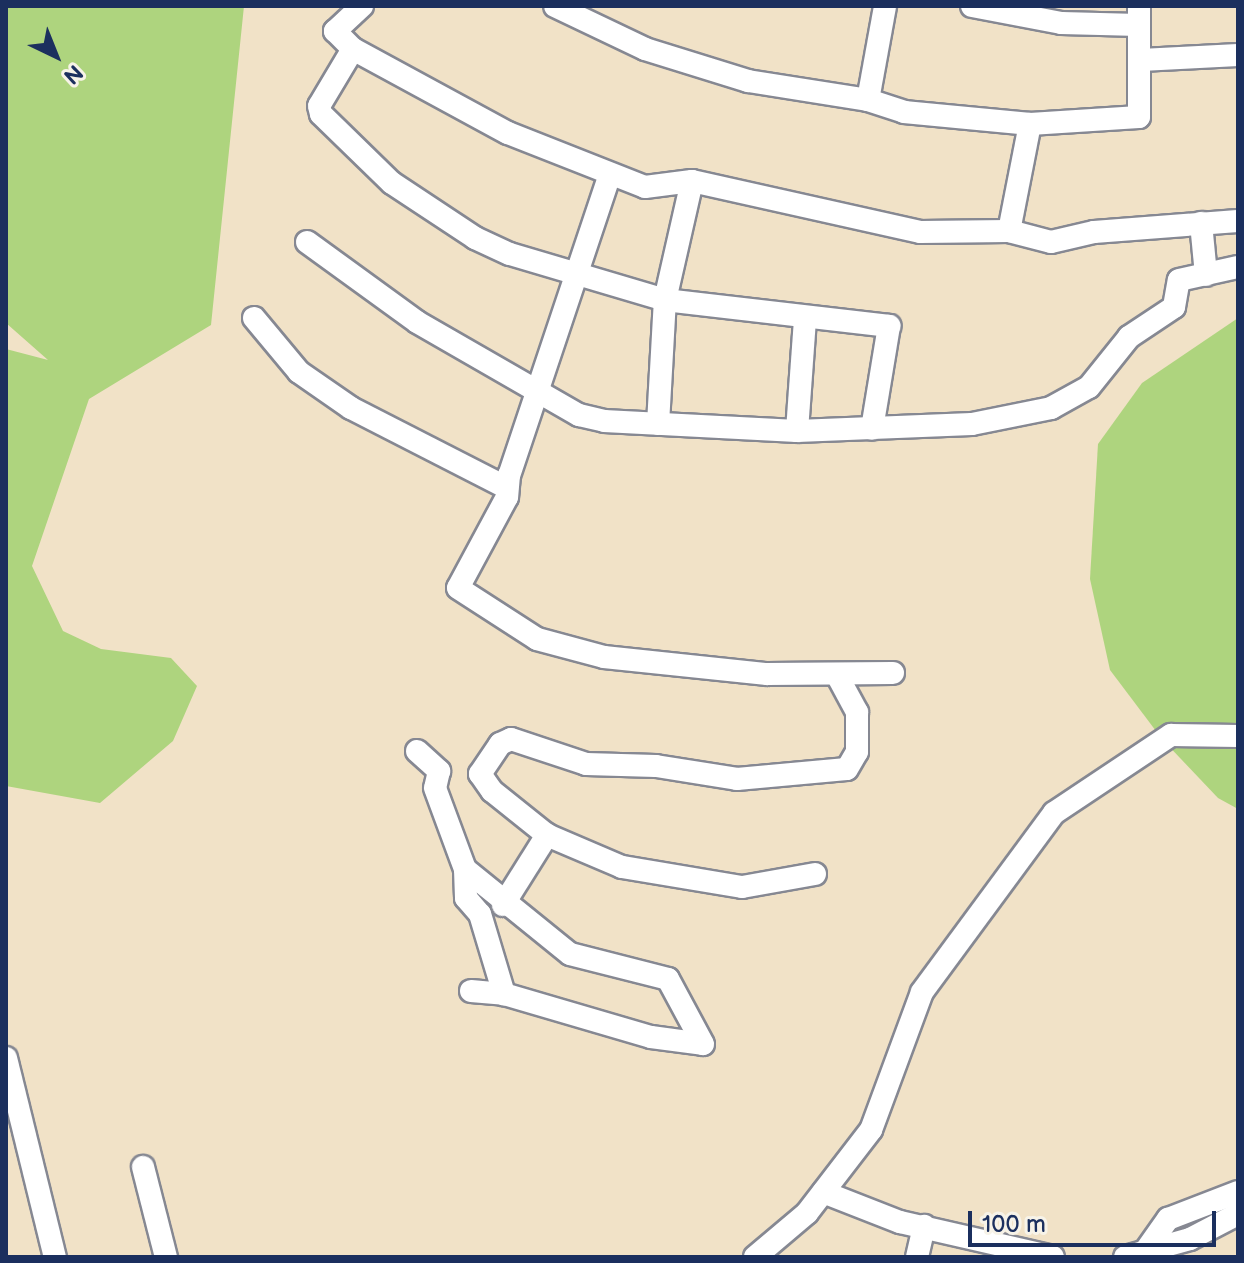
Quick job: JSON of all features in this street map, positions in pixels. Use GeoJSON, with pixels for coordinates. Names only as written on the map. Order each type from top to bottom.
{"type":"FeatureCollection","features":[{"type":"Feature","properties":{"kind":"street"},"geometry":{"type":"LineString","coordinates":[[362,6],[336,27],[336,34],[353,49],[454,108],[645,187],[692,181],[920,232],[1009,231],[1051,242],[1087,233],[1238,221]]}},
{"type":"Feature","properties":{"kind":"street"},"geometry":{"type":"LineString","coordinates":[[555,6],[645,49],[723,75],[868,100],[904,112],[1030,124],[1139,117],[1139,16],[1061,23],[972,6]]}},
{"type":"Feature","properties":{"kind":"street"},"geometry":{"type":"LineString","coordinates":[[868,100],[885,6]]}},
{"type":"Feature","properties":{"kind":"street"},"geometry":{"type":"LineString","coordinates":[[353,49],[318,110],[364,158],[430,211],[475,238],[577,275],[665,300],[805,319],[889,326],[872,429]]}},
{"type":"Feature","properties":{"kind":"street"},"geometry":{"type":"LineString","coordinates":[[1141,60],[1238,55]]}},
{"type":"Feature","properties":{"kind":"street"},"geometry":{"type":"LineString","coordinates":[[1009,231],[1030,124]]}},
{"type":"Feature","properties":{"kind":"street"},"geometry":{"type":"LineString","coordinates":[[610,174],[537,391],[507,488],[507,497],[456,585],[515,627],[604,657],[735,672],[893,673]]}},
{"type":"Feature","properties":{"kind":"street"},"geometry":{"type":"LineString","coordinates":[[658,424],[665,300],[692,181]]}},
{"type":"Feature","properties":{"kind":"street"},"geometry":{"type":"LineString","coordinates":[[1201,223],[1206,275]]}},
{"type":"Feature","properties":{"kind":"street"},"geometry":{"type":"LineString","coordinates":[[307,242],[396,308],[537,391],[592,419],[797,431],[972,424],[1051,408],[1089,387],[1129,337],[1174,307],[1179,280],[1238,267]]}},
{"type":"Feature","properties":{"kind":"street"},"geometry":{"type":"LineString","coordinates":[[254,318],[299,372],[351,408],[507,488]]}},
{"type":"Feature","properties":{"kind":"street"},"geometry":{"type":"LineString","coordinates":[[797,431],[805,319]]}},
{"type":"Feature","properties":{"kind":"street"},"geometry":{"type":"LineString","coordinates":[[815,874],[742,887],[716,886],[622,867],[547,835],[492,791],[480,774],[504,741],[586,764],[656,766],[737,779],[847,769],[857,752],[857,712],[837,675]]}},
{"type":"Feature","properties":{"kind":"street"},"geometry":{"type":"LineString","coordinates":[[755,1257],[823,1192],[880,1115],[922,992],[1054,813],[1171,735],[1238,736]]}},
{"type":"Feature","properties":{"kind":"street"},"geometry":{"type":"LineString","coordinates":[[417,751],[439,771],[435,788],[465,869],[466,898],[480,914],[504,994]]}},
{"type":"Feature","properties":{"kind":"street"},"geometry":{"type":"LineString","coordinates":[[503,905],[547,835]]}},
{"type":"Feature","properties":{"kind":"street"},"geometry":{"type":"LineString","coordinates":[[465,869],[503,905],[570,954],[668,979],[703,1044],[651,1037],[504,994],[471,991]]}},
{"type":"Feature","properties":{"kind":"street"},"geometry":{"type":"LineString","coordinates":[[6,1058],[55,1257]]}},
{"type":"Feature","properties":{"kind":"street"},"geometry":{"type":"LineString","coordinates":[[143,1167],[166,1257]]}},
{"type":"Feature","properties":{"kind":"street"},"geometry":{"type":"LineString","coordinates":[[823,1192],[924,1226],[1023,1254],[1053,1257]]}},
{"type":"Feature","properties":{"kind":"street"},"geometry":{"type":"LineString","coordinates":[[1137,1254],[1168,1219],[1238,1192]]}},
{"type":"Feature","properties":{"kind":"street"},"geometry":{"type":"LineString","coordinates":[[1137,1254],[1190,1239],[1238,1214]]}},
{"type":"Feature","properties":{"kind":"street"},"geometry":{"type":"LineString","coordinates":[[917,1257],[924,1226]]}},
{"type":"Feature","properties":{"kind":"green space"},"geometry":{"type":"Polygon","coordinates":[[[6,6],[244,6],[211,325],[89,399],[32,566],[63,631],[101,649],[171,658],[197,686],[173,741],[100,803],[6,786],[6,349],[48,360],[6,323],[6,6]]]}},
{"type":"Feature","properties":{"kind":"green space"},"geometry":{"type":"Polygon","coordinates":[[[1238,318],[1238,809],[1218,798],[1162,739],[1110,670],[1090,579],[1098,444],[1142,383],[1238,318]]]}}]}
